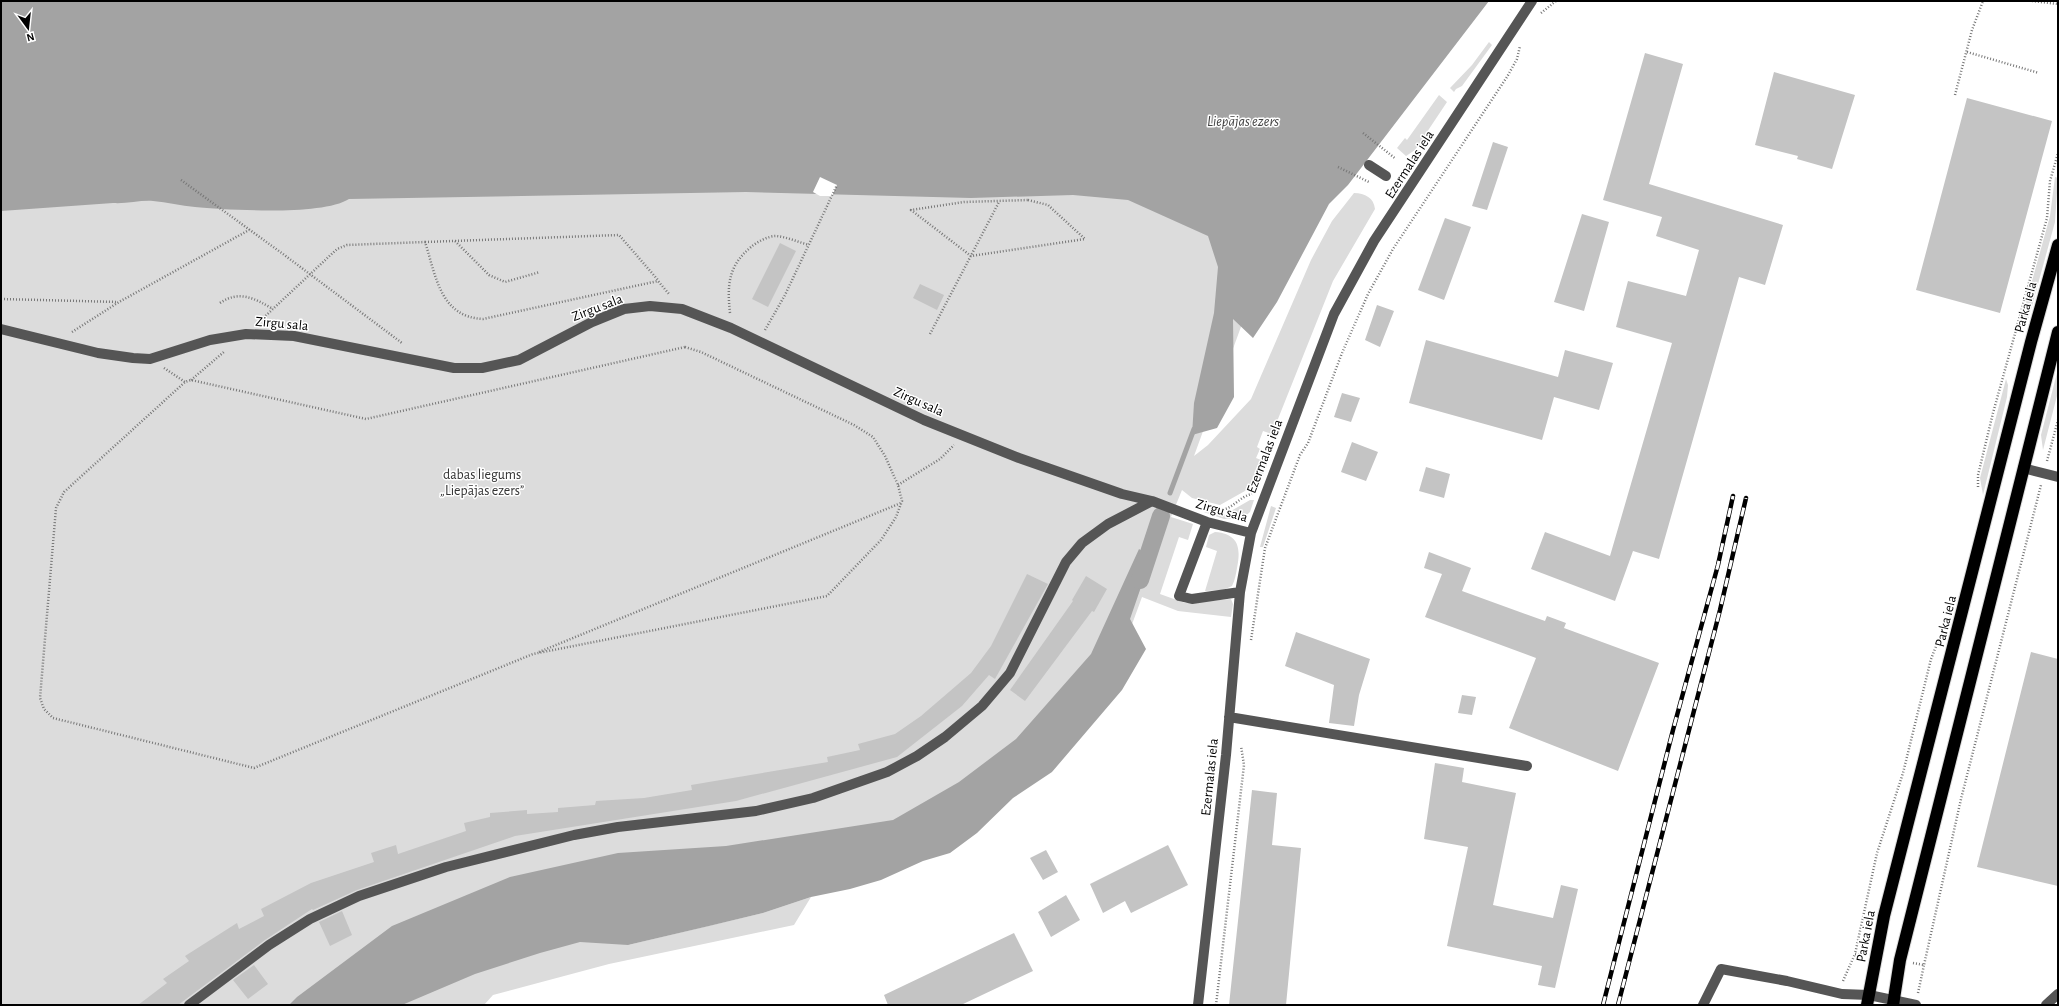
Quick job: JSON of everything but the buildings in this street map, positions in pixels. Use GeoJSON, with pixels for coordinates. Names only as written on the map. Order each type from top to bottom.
{"type":"FeatureCollection","features":[{"type":"Feature","properties":{"kind":"highway","name":"Parka iela"},"geometry":{"type":"LineString","coordinates":[[1868,1000],[1886,908],[2031,342],[2058,245]]}},
{"type":"Feature","properties":{"kind":"highway"},"geometry":{"type":"LineString","coordinates":[[1893,1003],[1900,960],[2058,332]]}},
{"type":"Feature","properties":{"kind":"street","name":"Ezermalas iela"},"geometry":{"type":"LineString","coordinates":[[1198,1005],[1229,717],[1240,592],[1251,533],[1332,321],[1350,282],[1374,241],[1532,1]]}},
{"type":"Feature","properties":{"kind":"street"},"geometry":{"type":"LineString","coordinates":[[1369,166],[1386,176]]}},
{"type":"Feature","properties":{"kind":"street","name":"Zirgu sala"},"geometry":{"type":"LineString","coordinates":[[1,329],[98,353],[150,359],[210,340],[246,334],[294,336],[454,368],[482,368],[507,364],[519,360],[592,322],[624,309],[650,306],[682,309],[731,328],[924,420],[1019,458],[1122,494],[1152,501],[1207,522],[1251,533]]}},
{"type":"Feature","properties":{"kind":"street"},"geometry":{"type":"LineString","coordinates":[[2023,468],[2058,477]]}},
{"type":"Feature","properties":{"kind":"street"},"geometry":{"type":"LineString","coordinates":[[189,1005],[269,945],[310,920],[359,896],[439,869],[574,835],[756,811],[806,800],[887,772],[917,756],[945,737],[982,706],[1010,673],[1066,562],[1082,543],[1108,524],[1152,501]]}},
{"type":"Feature","properties":{"kind":"street"},"geometry":{"type":"LineString","coordinates":[[1207,522],[1179,596],[1192,599],[1240,592]]}},
{"type":"Feature","properties":{"kind":"street"},"geometry":{"type":"LineString","coordinates":[[1229,717],[1527,766]]}},
{"type":"Feature","properties":{"kind":"street"},"geometry":{"type":"LineString","coordinates":[[1703,1005],[1721,969],[1787,981],[1868,1000],[1916,1005]]}},
{"type":"Feature","properties":{"kind":"street"},"geometry":{"type":"LineString","coordinates":[[2046,1005],[2058,994]]}},
{"type":"Feature","properties":{"kind":"path"},"geometry":{"type":"LineString","coordinates":[[1540,14],[1556,1]]}},
{"type":"Feature","properties":{"kind":"path"},"geometry":{"type":"LineString","coordinates":[[1955,95],[1978,12],[1983,1]]}},
{"type":"Feature","properties":{"kind":"path"},"geometry":{"type":"LineString","coordinates":[[2032,1],[2058,4]]}},
{"type":"Feature","properties":{"kind":"path"},"geometry":{"type":"LineString","coordinates":[[1250,648],[1265,548],[1300,455],[1308,442],[1342,353],[1368,294],[1393,249],[1507,76],[1517,59],[1522,42]]}},
{"type":"Feature","properties":{"kind":"path"},"geometry":{"type":"LineString","coordinates":[[1967,52],[2039,73]]}},
{"type":"Feature","properties":{"kind":"path"},"geometry":{"type":"LineString","coordinates":[[1363,133],[1396,159]]}},
{"type":"Feature","properties":{"kind":"path"},"geometry":{"type":"LineString","coordinates":[[1338,167],[1371,184]]}},
{"type":"Feature","properties":{"kind":"path"},"geometry":{"type":"LineString","coordinates":[[180,180],[283,254],[405,345]]}},
{"type":"Feature","properties":{"kind":"path"},"geometry":{"type":"LineString","coordinates":[[758,341],[785,295],[837,185]]}},
{"type":"Feature","properties":{"kind":"path"},"geometry":{"type":"LineString","coordinates":[[1028,200],[1048,205],[1085,239],[971,256],[911,210],[964,202],[1028,200]]}},
{"type":"Feature","properties":{"kind":"path"},"geometry":{"type":"LineString","coordinates":[[930,334],[946,306],[999,202]]}},
{"type":"Feature","properties":{"kind":"path"},"geometry":{"type":"LineString","coordinates":[[57,342],[119,302],[249,230]]}},
{"type":"Feature","properties":{"kind":"path"},"geometry":{"type":"LineString","coordinates":[[246,334],[337,249],[347,245],[454,240],[619,236],[682,309]]}},
{"type":"Feature","properties":{"kind":"path"},"geometry":{"type":"LineString","coordinates":[[731,328],[728,288],[732,269],[743,253],[758,241],[775,236],[809,245]]}},
{"type":"Feature","properties":{"kind":"path"},"geometry":{"type":"LineString","coordinates":[[454,240],[489,275],[505,282],[540,272]]}},
{"type":"Feature","properties":{"kind":"path"},"geometry":{"type":"LineString","coordinates":[[425,242],[445,300],[456,311],[469,319],[483,319],[658,281]]}},
{"type":"Feature","properties":{"kind":"path"},"geometry":{"type":"LineString","coordinates":[[220,303],[228,297],[240,295],[248,296],[273,309]]}},
{"type":"Feature","properties":{"kind":"path"},"geometry":{"type":"LineString","coordinates":[[1,299],[119,302]]}},
{"type":"Feature","properties":{"kind":"path"},"geometry":{"type":"LineString","coordinates":[[191,380],[366,419],[685,347],[701,352],[847,422],[873,437],[885,456],[898,485],[901,503],[896,517],[881,540],[827,596],[533,654]]}},
{"type":"Feature","properties":{"kind":"path"},"geometry":{"type":"LineString","coordinates":[[228,349],[191,380],[186,382],[64,492],[56,508],[40,698],[44,709],[53,718],[254,768],[901,503]]}},
{"type":"Feature","properties":{"kind":"path"},"geometry":{"type":"LineString","coordinates":[[150,359],[169,373],[186,382]]}},
{"type":"Feature","properties":{"kind":"path"},"geometry":{"type":"LineString","coordinates":[[1925,958],[1961,799],[2058,420]]}},
{"type":"Feature","properties":{"kind":"path"},"geometry":{"type":"LineString","coordinates":[[898,485],[940,460],[952,448],[961,435]]}},
{"type":"Feature","properties":{"kind":"path"},"geometry":{"type":"LineString","coordinates":[[1216,510],[1228,508],[1243,497],[1251,494],[1256,495]]}},
{"type":"Feature","properties":{"kind":"path"},"geometry":{"type":"LineString","coordinates":[[1216,1005],[1244,765],[1241,743]]}},
{"type":"Feature","properties":{"kind":"path"},"geometry":{"type":"LineString","coordinates":[[1842,994],[1845,974],[1855,954]]}},
{"type":"Feature","properties":{"kind":"path"},"geometry":{"type":"LineString","coordinates":[[1916,1005],[1924,965]]}},
{"type":"Feature","properties":{"kind":"green space","name":"dabas liegums „Liepājas ezers”"},"geometry":{"type":"Polygon","coordinates":[[[1,1],[1282,214],[1194,456],[1208,445],[1251,399],[1311,260],[1332,221],[1354,193],[1365,195],[1371,199],[1375,209],[1333,281],[1272,434],[1263,431],[1257,447],[1260,449],[1256,458],[1261,460],[1252,487],[1220,505],[1192,498],[1182,490],[1171,517],[1193,524],[1188,540],[1179,537],[1160,594],[1185,603],[1231,599],[1233,604],[1231,617],[1178,611],[1142,597],[1123,649],[977,797],[628,945],[763,913],[811,897],[794,925],[609,964],[493,995],[484,1005],[1,1005],[1,1]]]}},
{"type":"Feature","properties":{"kind":"green space"},"geometry":{"type":"Polygon","coordinates":[[[1489,42],[1492,45],[1462,86],[1454,92],[1450,88],[1472,65],[1489,42]]]}},
{"type":"Feature","properties":{"kind":"green space"},"geometry":{"type":"Polygon","coordinates":[[[1439,95],[1447,102],[1415,150],[1406,156],[1397,148],[1405,138],[1407,140],[1439,95]]]}},
{"type":"Feature","properties":{"kind":"green space"},"geometry":{"type":"Polygon","coordinates":[[[2055,177],[2058,178],[2055,222],[2029,317],[2023,326],[2019,328],[2050,216],[2055,177]]]}},
{"type":"Feature","properties":{"kind":"green space"},"geometry":{"type":"Polygon","coordinates":[[[2058,369],[2058,392],[2043,450],[2041,435],[2058,369]]]}},
{"type":"Feature","properties":{"kind":"green space"},"geometry":{"type":"Polygon","coordinates":[[[2006,379],[2008,385],[2007,397],[1983,495],[1980,478],[2006,379]]]}},
{"type":"Feature","properties":{"kind":"green space"},"geometry":{"type":"Polygon","coordinates":[[[1263,461],[1268,463],[1257,488],[1254,487],[1263,461]]]}},
{"type":"Feature","properties":{"kind":"green space"},"geometry":{"type":"Polygon","coordinates":[[[1250,500],[1254,500],[1250,512],[1242,519],[1224,519],[1204,512],[1207,511],[1224,515],[1250,500]]]}},
{"type":"Feature","properties":{"kind":"green space"},"geometry":{"type":"Polygon","coordinates":[[[1271,506],[1276,508],[1263,547],[1260,547],[1271,506]]]}},
{"type":"Feature","properties":{"kind":"green space"},"geometry":{"type":"Polygon","coordinates":[[[1215,532],[1223,533],[1234,539],[1239,554],[1237,570],[1232,586],[1223,590],[1205,591],[1217,551],[1206,547],[1209,535],[1215,532]]]}},
{"type":"Feature","properties":{"kind":"water","name":"Liepājas ezers"},"geometry":{"type":"Polygon","coordinates":[[[1,1],[1489,1],[1348,185],[1329,204],[1277,302],[1253,338],[1233,319],[1234,397],[1217,428],[1192,435],[1194,403],[1214,313],[1218,267],[1208,236],[1128,200],[1073,195],[971,198],[746,192],[349,199],[318,208],[298,210],[211,208],[148,201],[1,211],[1,1]]]}},
{"type":"Feature","properties":{"kind":"water"},"geometry":{"type":"Polygon","coordinates":[[[1139,549],[1145,553],[1150,561],[1130,619],[1146,649],[1122,690],[1052,772],[1013,798],[977,833],[950,853],[923,861],[881,880],[850,889],[811,897],[763,913],[628,945],[580,942],[540,953],[475,974],[402,1005],[289,1005],[297,997],[392,926],[510,877],[618,853],[726,846],[893,820],[959,782],[1016,739],[1091,654],[1139,549]]]}},
{"type":"Feature","properties":{"kind":"pier"},"geometry":{"type":"Polygon","coordinates":[[[820,177],[837,185],[832,196],[820,196],[813,192],[820,177]]]}},
{"type":"Feature","properties":{"kind":"waterway"},"geometry":{"type":"LineString","coordinates":[[1170,493],[1194,429]]}},
{"type":"Feature","properties":{"kind":"waterway"},"geometry":{"type":"LineString","coordinates":[[1140,580],[1161,516]]}},
{"type":"Feature","properties":{"kind":"railway"},"geometry":{"type":"LineString","coordinates":[[1603,1005],[1673,730],[1718,565],[1733,496]]}},
{"type":"Feature","properties":{"kind":"railway"},"geometry":{"type":"LineString","coordinates":[[1618,1005],[1720,610],[1746,498]]}}]}
